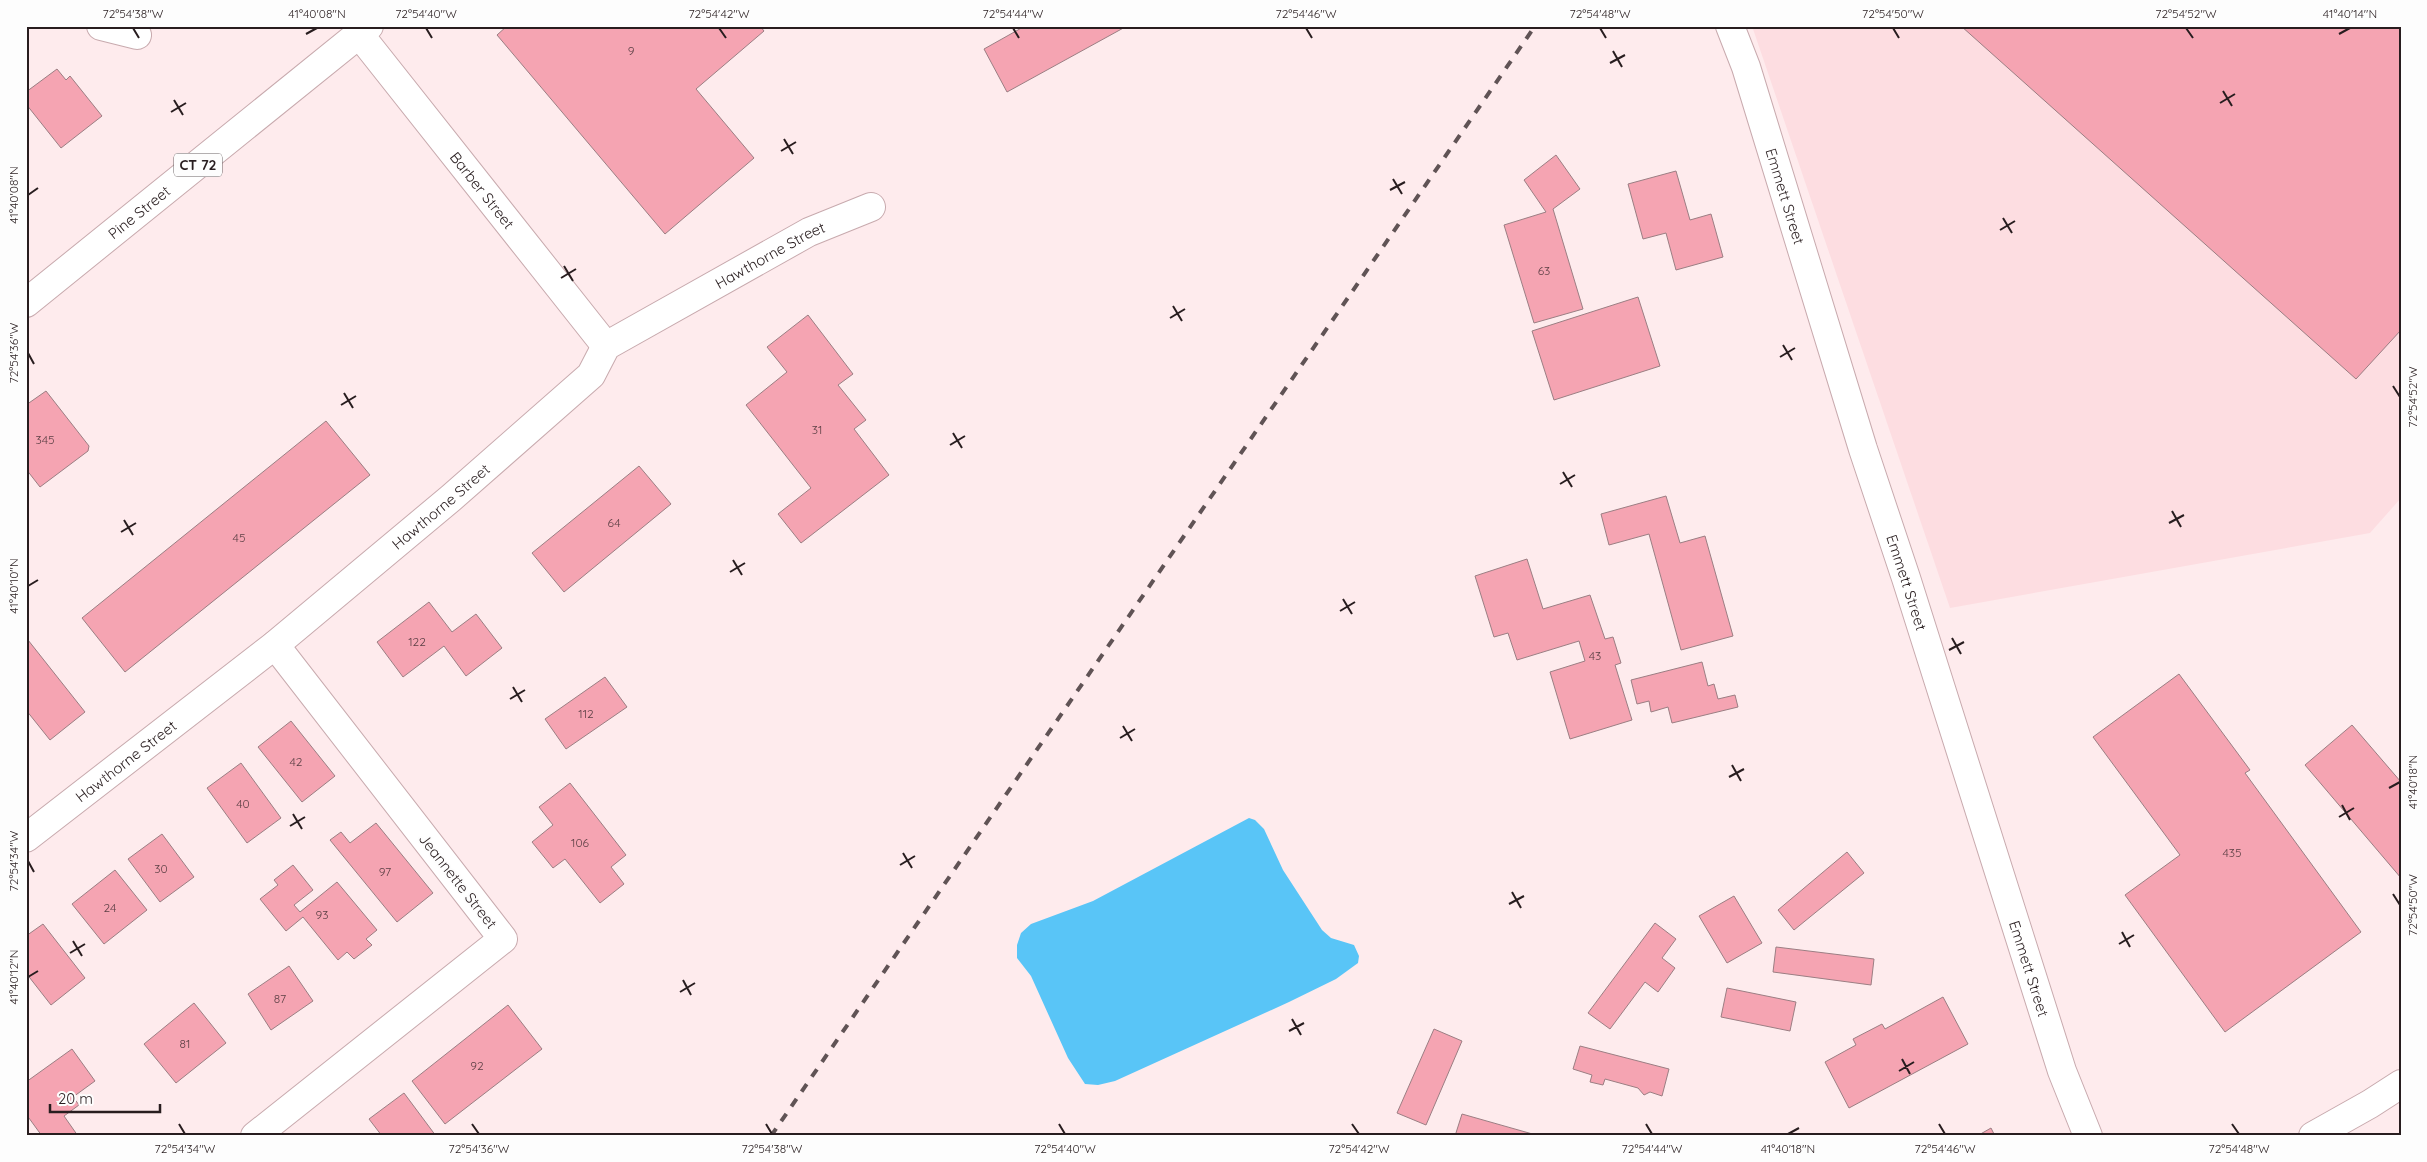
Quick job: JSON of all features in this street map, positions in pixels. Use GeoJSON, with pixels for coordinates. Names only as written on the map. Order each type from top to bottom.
{"type":"FeatureCollection","features":[{"type":"Feature","properties":{"kind":"main road"},"geometry":{"type":"LineString","coordinates":[[101,26],[137,35]]}},
{"type":"Feature","properties":{"kind":"main road","name":"Emmett Street"},"geometry":{"type":"LineString","coordinates":[[1730,26],[1746,67],[1863,450],[1906,578],[2062,1070],[2088,1136]]}},
{"type":"Feature","properties":{"kind":"main road","name":"Pine Street"},"geometry":{"type":"LineString","coordinates":[[26,303],[364,30]]}},
{"type":"Feature","properties":{"kind":"main road","name":"Barber Street"},"geometry":{"type":"LineString","coordinates":[[364,30],[606,346]]}},
{"type":"Feature","properties":{"kind":"main road","name":"Hawthorne Street"},"geometry":{"type":"LineString","coordinates":[[26,838],[276,645],[451,498],[590,375],[606,346],[809,232],[870,207]]}},
{"type":"Feature","properties":{"kind":"main road","name":"Jeannette Street"},"geometry":{"type":"LineString","coordinates":[[256,1136],[503,939],[276,645]]}},
{"type":"Feature","properties":{"kind":"main road"},"geometry":{"type":"LineString","coordinates":[[2313,1136],[2401,1084]]}},
{"type":"Feature","properties":{"kind":"shaded area"},"geometry":{"type":"Polygon","coordinates":[[[1752,26],[2401,26],[2401,498],[2370,533],[1950,608],[1752,26]]]}},
{"type":"Feature","properties":{"kind":"water"},"geometry":{"type":"Polygon","coordinates":[[[1249,818],[1255,820],[1264,829],[1283,870],[1322,930],[1331,938],[1354,945],[1359,956],[1358,963],[1336,979],[1289,1002],[1115,1081],[1098,1085],[1085,1084],[1068,1058],[1031,976],[1017,958],[1017,945],[1021,933],[1031,924],[1093,901],[1249,818]]]}},
{"type":"Feature","properties":{"kind":"building"},"geometry":{"type":"Polygon","coordinates":[[[507,26],[760,26],[764,31],[696,89],[754,158],[665,234],[497,35],[507,26]]]}},
{"type":"Feature","properties":{"kind":"building"},"geometry":{"type":"Polygon","coordinates":[[[1025,26],[1127,26],[1007,92],[984,49],[1025,26]]]}},
{"type":"Feature","properties":{"kind":"building"},"geometry":{"type":"Polygon","coordinates":[[[1961,26],[2401,26],[2401,330],[2356,379],[1961,26]]]}},
{"type":"Feature","properties":{"kind":"building"},"geometry":{"type":"Polygon","coordinates":[[[57,69],[66,80],[70,76],[102,116],[61,148],[26,104],[26,92],[57,69]]]}},
{"type":"Feature","properties":{"kind":"building"},"geometry":{"type":"Polygon","coordinates":[[[1556,155],[1580,189],[1553,209],[1583,309],[1534,323],[1504,225],[1546,212],[1524,180],[1556,155]]]}},
{"type":"Feature","properties":{"kind":"building"},"geometry":{"type":"Polygon","coordinates":[[[1676,171],[1690,220],[1711,214],[1723,257],[1676,270],[1666,233],[1643,239],[1628,184],[1676,171]]]}},
{"type":"Feature","properties":{"kind":"building"},"geometry":{"type":"Polygon","coordinates":[[[1638,297],[1660,366],[1554,400],[1532,331],[1638,297]]]}},
{"type":"Feature","properties":{"kind":"building"},"geometry":{"type":"Polygon","coordinates":[[[808,315],[853,374],[838,385],[866,420],[854,429],[889,475],[801,543],[778,514],[811,488],[746,405],[787,372],[767,347],[808,315]]]}},
{"type":"Feature","properties":{"kind":"building"},"geometry":{"type":"Polygon","coordinates":[[[46,391],[89,446],[88,451],[40,487],[26,469],[26,405],[46,391]]]}},
{"type":"Feature","properties":{"kind":"building"},"geometry":{"type":"Polygon","coordinates":[[[326,421],[370,475],[125,672],[82,618],[326,421]]]}},
{"type":"Feature","properties":{"kind":"building"},"geometry":{"type":"Polygon","coordinates":[[[639,466],[671,504],[564,592],[532,553],[639,466]]]}},
{"type":"Feature","properties":{"kind":"building"},"geometry":{"type":"Polygon","coordinates":[[[1666,496],[1680,543],[1705,536],[1733,636],[1681,650],[1649,534],[1609,545],[1601,514],[1666,496]]]}},
{"type":"Feature","properties":{"kind":"building"},"geometry":{"type":"Polygon","coordinates":[[[1527,559],[1543,609],[1590,595],[1605,639],[1613,637],[1621,663],[1615,665],[1632,720],[1570,739],[1550,672],[1585,661],[1579,641],[1517,660],[1508,633],[1494,637],[1475,576],[1527,559]]]}},
{"type":"Feature","properties":{"kind":"building"},"geometry":{"type":"Polygon","coordinates":[[[429,602],[452,632],[476,614],[502,648],[466,676],[444,646],[403,677],[377,642],[429,602]]]}},
{"type":"Feature","properties":{"kind":"building"},"geometry":{"type":"Polygon","coordinates":[[[28,640],[85,712],[50,740],[26,710],[28,640]]]}},
{"type":"Feature","properties":{"kind":"building"},"geometry":{"type":"Polygon","coordinates":[[[1702,662],[1708,686],[1714,684],[1718,699],[1735,695],[1738,707],[1672,723],[1668,707],[1651,712],[1649,701],[1637,704],[1631,680],[1702,662]]]}},
{"type":"Feature","properties":{"kind":"building"},"geometry":{"type":"Polygon","coordinates":[[[2179,674],[2250,770],[2245,773],[2361,932],[2225,1032],[2125,895],[2180,855],[2093,737],[2179,674]]]}},
{"type":"Feature","properties":{"kind":"building"},"geometry":{"type":"Polygon","coordinates":[[[605,677],[627,707],[566,749],[545,719],[605,677]]]}},
{"type":"Feature","properties":{"kind":"building"},"geometry":{"type":"Polygon","coordinates":[[[291,721],[335,776],[302,802],[258,747],[291,721]]]}},
{"type":"Feature","properties":{"kind":"building"},"geometry":{"type":"Polygon","coordinates":[[[2352,725],[2401,782],[2401,878],[2305,765],[2352,725]]]}},
{"type":"Feature","properties":{"kind":"building"},"geometry":{"type":"Polygon","coordinates":[[[241,763],[281,818],[247,843],[207,788],[241,763]]]}},
{"type":"Feature","properties":{"kind":"building"},"geometry":{"type":"Polygon","coordinates":[[[570,783],[626,855],[611,867],[624,884],[600,903],[565,859],[553,868],[532,842],[553,825],[539,807],[570,783]]]}},
{"type":"Feature","properties":{"kind":"building"},"geometry":{"type":"Polygon","coordinates":[[[376,823],[433,893],[397,922],[330,840],[341,832],[350,843],[376,823]]]}},
{"type":"Feature","properties":{"kind":"building"},"geometry":{"type":"Polygon","coordinates":[[[162,834],[194,877],[160,902],[128,859],[162,834]]]}},
{"type":"Feature","properties":{"kind":"building"},"geometry":{"type":"Polygon","coordinates":[[[1847,852],[1864,873],[1794,930],[1778,910],[1847,852]]]}},
{"type":"Feature","properties":{"kind":"building"},"geometry":{"type":"Polygon","coordinates":[[[293,865],[313,890],[294,905],[300,912],[337,882],[377,930],[366,939],[372,945],[354,959],[347,952],[338,960],[303,917],[286,931],[260,899],[278,885],[274,880],[293,865]]]}},
{"type":"Feature","properties":{"kind":"building"},"geometry":{"type":"Polygon","coordinates":[[[115,870],[147,910],[104,944],[72,904],[115,870]]]}},
{"type":"Feature","properties":{"kind":"building"},"geometry":{"type":"Polygon","coordinates":[[[1734,896],[1762,943],[1727,963],[1699,916],[1734,896]]]}},
{"type":"Feature","properties":{"kind":"building"},"geometry":{"type":"Polygon","coordinates":[[[1655,923],[1676,939],[1662,958],[1675,968],[1658,992],[1645,982],[1610,1029],[1588,1013],[1655,923]]]}},
{"type":"Feature","properties":{"kind":"building"},"geometry":{"type":"Polygon","coordinates":[[[43,924],[85,978],[51,1005],[26,973],[26,936],[43,924]]]}},
{"type":"Feature","properties":{"kind":"building"},"geometry":{"type":"Polygon","coordinates":[[[1776,947],[1874,959],[1871,985],[1773,972],[1776,947]]]}},
{"type":"Feature","properties":{"kind":"building"},"geometry":{"type":"Polygon","coordinates":[[[289,966],[313,1001],[271,1030],[248,994],[289,966]]]}},
{"type":"Feature","properties":{"kind":"building"},"geometry":{"type":"Polygon","coordinates":[[[1727,988],[1796,1002],[1790,1031],[1721,1017],[1727,988]]]}},
{"type":"Feature","properties":{"kind":"building"},"geometry":{"type":"Polygon","coordinates":[[[1943,997],[1968,1044],[1849,1108],[1825,1062],[1856,1045],[1853,1039],[1882,1024],[1885,1029],[1943,997]]]}},
{"type":"Feature","properties":{"kind":"building"},"geometry":{"type":"Polygon","coordinates":[[[194,1003],[226,1043],[176,1083],[144,1044],[194,1003]]]}},
{"type":"Feature","properties":{"kind":"building"},"geometry":{"type":"Polygon","coordinates":[[[508,1005],[542,1049],[445,1124],[412,1081],[508,1005]]]}},
{"type":"Feature","properties":{"kind":"building"},"geometry":{"type":"Polygon","coordinates":[[[1434,1029],[1462,1041],[1426,1125],[1397,1113],[1434,1029]]]}},
{"type":"Feature","properties":{"kind":"building"},"geometry":{"type":"Polygon","coordinates":[[[1580,1046],[1669,1069],[1662,1096],[1650,1092],[1644,1095],[1638,1088],[1605,1079],[1603,1085],[1590,1082],[1592,1075],[1573,1069],[1580,1046]]]}},
{"type":"Feature","properties":{"kind":"building"},"geometry":{"type":"Polygon","coordinates":[[[72,1049],[95,1081],[73,1097],[79,1105],[64,1116],[78,1136],[42,1136],[26,1114],[26,1082],[72,1049]]]}},
{"type":"Feature","properties":{"kind":"building"},"geometry":{"type":"Polygon","coordinates":[[[404,1093],[436,1136],[382,1136],[369,1119],[404,1093]]]}},
{"type":"Feature","properties":{"kind":"building"},"geometry":{"type":"Polygon","coordinates":[[[1462,1114],[1536,1135],[1455,1136],[1462,1114]]]}},
{"type":"Feature","properties":{"kind":"building"},"geometry":{"type":"Polygon","coordinates":[[[1991,1128],[1995,1136],[1977,1136],[1991,1128]]]}},
{"type":"Feature","properties":{"kind":"railway"},"geometry":{"type":"LineString","coordinates":[[771,1136],[1535,26]]}}]}
